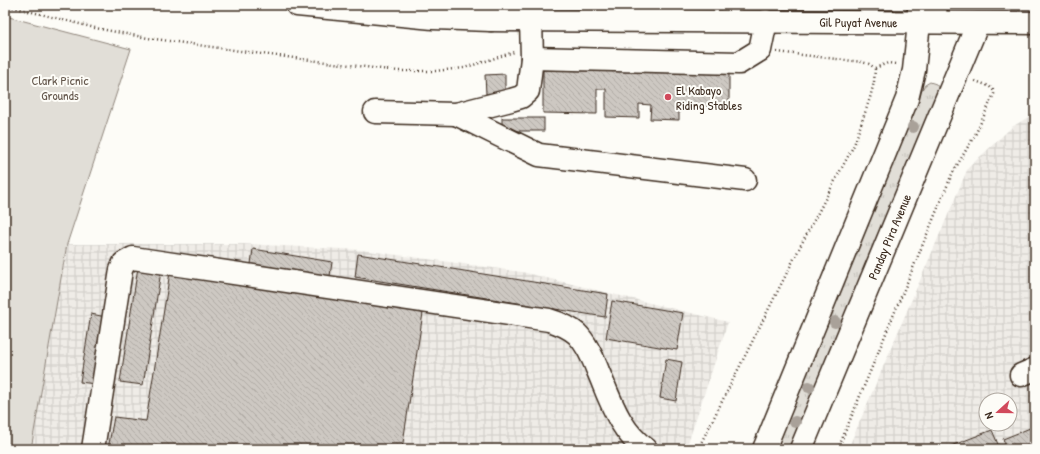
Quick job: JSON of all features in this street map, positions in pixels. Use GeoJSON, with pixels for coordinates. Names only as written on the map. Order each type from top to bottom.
{"type":"FeatureCollection","features":[{"type":"Feature","properties":{"kind":"main road","name":"Gil Puyat Avenue"},"geometry":{"type":"LineString","coordinates":[[297,5],[433,18],[491,12],[531,20],[766,21],[927,14],[978,23],[1035,23]]}},
{"type":"Feature","properties":{"kind":"main road"},"geometry":{"type":"LineString","coordinates":[[764,449],[907,99],[927,14]]}},
{"type":"Feature","properties":{"kind":"main road"},"geometry":{"type":"LineString","coordinates":[[375,112],[456,114],[521,97],[528,91],[532,54],[531,20]]}},
{"type":"Feature","properties":{"kind":"main road"},"geometry":{"type":"LineString","coordinates":[[532,54],[739,63],[760,50],[766,21]]}},
{"type":"Feature","properties":{"kind":"main road","name":"Panday Pira Avenue"},"geometry":{"type":"LineString","coordinates":[[801,449],[978,23]]}},
{"type":"Feature","properties":{"kind":"main road"},"geometry":{"type":"LineString","coordinates":[[456,114],[539,155],[745,180]]}},
{"type":"Feature","properties":{"kind":"main road"},"geometry":{"type":"LineString","coordinates":[[93,449],[121,270],[124,263],[133,258],[534,318],[558,323],[576,333],[583,342],[591,355],[604,386],[627,432],[636,443],[646,449]]}},
{"type":"Feature","properties":{"kind":"path"},"geometry":{"type":"LineString","coordinates":[[5,5],[95,28],[148,38],[398,71],[436,71],[464,68],[512,52],[532,54]]}},
{"type":"Feature","properties":{"kind":"path"},"geometry":{"type":"LineString","coordinates":[[698,449],[804,239],[854,145],[870,98],[874,82],[875,68],[888,64],[896,64]]}},
{"type":"Feature","properties":{"kind":"path"},"geometry":{"type":"LineString","coordinates":[[838,449],[952,174],[976,133],[994,94],[992,89],[978,81],[956,76]]}},
{"type":"Feature","properties":{"kind":"shaded area"},"geometry":{"type":"Polygon","coordinates":[[[1035,113],[1035,449],[848,449],[968,168],[1012,127],[1035,113]]]}},
{"type":"Feature","properties":{"kind":"shaded area"},"geometry":{"type":"Polygon","coordinates":[[[67,244],[242,244],[361,250],[522,272],[728,322],[686,449],[31,449],[67,244]]]}},
{"type":"Feature","properties":{"kind":"green space","name":"Clark Picnic Grounds"},"geometry":{"type":"Polygon","coordinates":[[[5,16],[131,49],[67,244],[31,449],[5,449],[5,16]]]}},
{"type":"Feature","properties":{"kind":"green space"},"geometry":{"type":"Polygon","coordinates":[[[930,82],[936,84],[938,87],[935,99],[791,449],[774,449],[919,94],[925,85],[930,82]]]}},
{"type":"Feature","properties":{"kind":"building","name":"El Kabayo Riding Stables"},"geometry":{"type":"Polygon","coordinates":[[[543,70],[729,73],[729,106],[679,106],[679,120],[650,119],[651,105],[639,104],[639,118],[606,117],[606,89],[597,89],[597,114],[543,113],[543,70]]]}},
{"type":"Feature","properties":{"kind":"building"},"geometry":{"type":"Polygon","coordinates":[[[505,74],[505,93],[486,94],[485,75],[505,74]]]}},
{"type":"Feature","properties":{"kind":"building"},"geometry":{"type":"Polygon","coordinates":[[[502,118],[544,118],[544,131],[502,131],[502,118]]]}},
{"type":"Feature","properties":{"kind":"building"},"geometry":{"type":"Polygon","coordinates":[[[253,249],[332,262],[330,276],[251,264],[253,249]]]}},
{"type":"Feature","properties":{"kind":"building"},"geometry":{"type":"Polygon","coordinates":[[[358,254],[608,294],[605,317],[355,277],[358,254]]]}},
{"type":"Feature","properties":{"kind":"building"},"geometry":{"type":"Polygon","coordinates":[[[138,267],[161,271],[143,385],[120,382],[138,267]]]}},
{"type":"Feature","properties":{"kind":"building"},"geometry":{"type":"Polygon","coordinates":[[[170,272],[423,313],[402,449],[108,449],[114,417],[146,421],[170,272]]]}},
{"type":"Feature","properties":{"kind":"building"},"geometry":{"type":"Polygon","coordinates":[[[612,301],[683,313],[677,350],[606,338],[612,301]]]}},
{"type":"Feature","properties":{"kind":"building"},"geometry":{"type":"Polygon","coordinates":[[[91,314],[106,317],[95,384],[80,382],[91,314]]]}},
{"type":"Feature","properties":{"kind":"building"},"geometry":{"type":"Polygon","coordinates":[[[666,359],[682,362],[676,401],[660,398],[666,359]]]}},
{"type":"Feature","properties":{"kind":"building"},"geometry":{"type":"Polygon","coordinates":[[[1035,426],[1035,449],[1007,449],[1003,439],[1035,426]]]}},
{"type":"Feature","properties":{"kind":"building"},"geometry":{"type":"Polygon","coordinates":[[[987,432],[993,432],[1000,449],[943,449],[987,432]]]}},
{"type":"Feature","properties":{"kind":"place","name":"El Kabayo Riding Stables"},"geometry":{"type":"Point","coordinates":[668,97]}}]}
